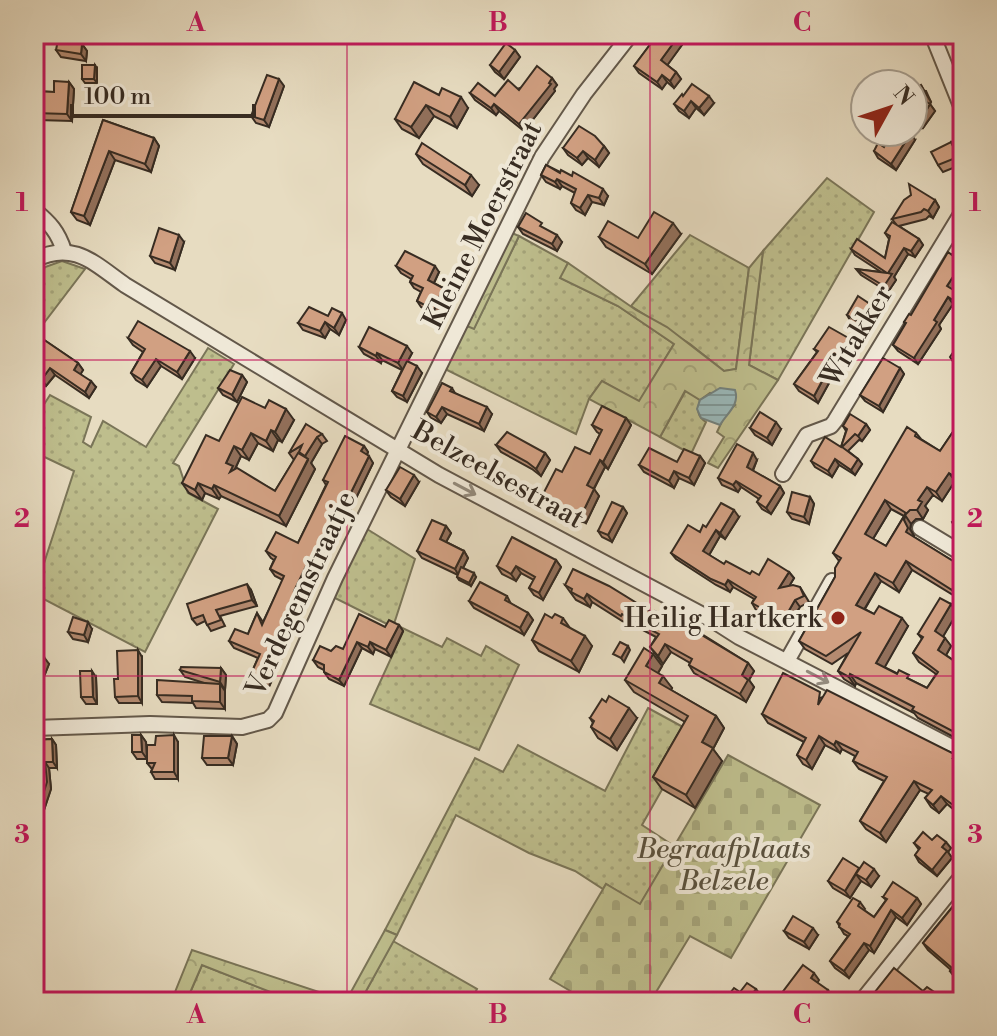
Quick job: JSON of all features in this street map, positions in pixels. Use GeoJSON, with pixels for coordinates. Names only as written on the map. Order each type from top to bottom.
{"type":"FeatureCollection","features":[{"type":"Feature","properties":{"kind":"street","name":"Kleine Moerstraat"},"geometry":{"type":"LineString","coordinates":[[398,450],[542,157],[584,94],[631,34]]}},
{"type":"Feature","properties":{"kind":"street"},"geometry":{"type":"LineString","coordinates":[[932,34],[963,111]]}},
{"type":"Feature","properties":{"kind":"street"},"geometry":{"type":"LineString","coordinates":[[34,210],[59,234],[64,251],[34,260]]}},
{"type":"Feature","properties":{"kind":"street","name":"Witakker"},"geometry":{"type":"LineString","coordinates":[[783,474],[807,435],[831,426],[835,421],[963,211]]}},
{"type":"Feature","properties":{"kind":"street","name":"Belzeelsestraat"},"geometry":{"type":"LineString","coordinates":[[64,251],[87,257],[125,285],[439,475],[963,753]]}},
{"type":"Feature","properties":{"kind":"street","name":"Verdegemstraatje"},"geometry":{"type":"LineString","coordinates":[[34,728],[150,724],[242,727],[268,720],[275,713],[335,578],[398,450]]}},
{"type":"Feature","properties":{"kind":"street"},"geometry":{"type":"LineString","coordinates":[[920,528],[963,554]]}},
{"type":"Feature","properties":{"kind":"street"},"geometry":{"type":"LineString","coordinates":[[787,661],[832,581]]}},
{"type":"Feature","properties":{"kind":"street"},"geometry":{"type":"LineString","coordinates":[[861,1002],[963,875]]}},
{"type":"Feature","properties":{"kind":"green space"},"geometry":{"type":"Polygon","coordinates":[[[827,178],[874,212],[778,380],[749,365],[763,251],[827,178]]]}},
{"type":"Feature","properties":{"kind":"green space"},"geometry":{"type":"Polygon","coordinates":[[[512,233],[519,236],[474,329],[467,326],[512,233]]]}},
{"type":"Feature","properties":{"kind":"green space"},"geometry":{"type":"Polygon","coordinates":[[[690,235],[749,268],[736,369],[724,371],[690,344],[631,306],[690,235]]]}},
{"type":"Feature","properties":{"kind":"green space"},"geometry":{"type":"Polygon","coordinates":[[[519,236],[568,263],[561,278],[618,306],[674,344],[639,402],[602,381],[589,399],[576,434],[443,368],[467,326],[474,328],[519,236]]]}},
{"type":"Feature","properties":{"kind":"green space"},"geometry":{"type":"Polygon","coordinates":[[[763,251],[749,365],[778,380],[718,468],[708,463],[724,437],[717,432],[726,413],[735,405],[710,393],[700,400],[685,391],[660,437],[589,399],[602,381],[639,401],[674,344],[618,306],[560,278],[568,263],[636,310],[667,327],[724,371],[736,369],[749,268],[763,251]]]}},
{"type":"Feature","properties":{"kind":"green space"},"geometry":{"type":"Polygon","coordinates":[[[62,261],[85,269],[34,336],[34,271],[62,261]]]}},
{"type":"Feature","properties":{"kind":"green space"},"geometry":{"type":"Polygon","coordinates":[[[208,348],[234,364],[173,463],[179,466],[188,493],[218,509],[145,652],[34,594],[74,471],[34,452],[34,420],[50,395],[91,417],[83,442],[91,447],[103,421],[146,447],[208,348]]]}},
{"type":"Feature","properties":{"kind":"green space"},"geometry":{"type":"Polygon","coordinates":[[[686,390],[700,400],[698,412],[706,422],[691,454],[660,437],[686,390]]]}},
{"type":"Feature","properties":{"kind":"green space"},"geometry":{"type":"Polygon","coordinates":[[[367,529],[415,559],[394,624],[442,647],[447,638],[481,656],[486,646],[519,665],[479,750],[370,704],[403,632],[333,597],[367,529]]]}},
{"type":"Feature","properties":{"kind":"green space"},"geometry":{"type":"Polygon","coordinates":[[[648,708],[694,733],[642,825],[674,846],[640,905],[606,884],[603,889],[575,871],[529,853],[456,815],[397,935],[385,930],[475,758],[503,772],[518,745],[605,791],[648,708]]]}},
{"type":"Feature","properties":{"kind":"green space","name":"Begraafplaats Belzele"},"geometry":{"type":"Polygon","coordinates":[[[728,755],[820,805],[731,958],[690,936],[650,1002],[589,1002],[550,979],[606,884],[640,904],[728,755]]]}},
{"type":"Feature","properties":{"kind":"green space"},"geometry":{"type":"Polygon","coordinates":[[[385,930],[397,935],[360,1002],[296,1002],[202,965],[186,1002],[171,1002],[192,950],[346,1001],[385,930]]]}},
{"type":"Feature","properties":{"kind":"green space"},"geometry":{"type":"Polygon","coordinates":[[[393,941],[477,989],[471,1002],[360,1002],[393,941]]]}},
{"type":"Feature","properties":{"kind":"green space"},"geometry":{"type":"Polygon","coordinates":[[[202,965],[296,1002],[186,1002],[202,965]]]}},
{"type":"Feature","properties":{"kind":"water"},"geometry":{"type":"Polygon","coordinates":[[[720,388],[735,390],[736,395],[734,405],[720,425],[701,418],[697,409],[700,400],[720,388]]]}},
{"type":"Feature","properties":{"kind":"building"},"geometry":{"type":"Polygon","coordinates":[[[658,34],[680,34],[661,60],[676,72],[670,81],[662,75],[657,82],[634,66],[658,34]]]}},
{"type":"Feature","properties":{"kind":"building"},"geometry":{"type":"Polygon","coordinates":[[[58,40],[82,44],[81,54],[56,50],[58,40]]]}},
{"type":"Feature","properties":{"kind":"building"},"geometry":{"type":"Polygon","coordinates":[[[506,43],[515,50],[499,72],[490,65],[506,43]]]}},
{"type":"Feature","properties":{"kind":"building"},"geometry":{"type":"Polygon","coordinates":[[[82,65],[95,65],[94,79],[82,79],[82,65]]]}},
{"type":"Feature","properties":{"kind":"building"},"geometry":{"type":"Polygon","coordinates":[[[537,66],[552,78],[551,84],[519,124],[494,104],[491,108],[470,93],[478,83],[495,96],[508,80],[519,90],[537,66]]]}},
{"type":"Feature","properties":{"kind":"building"},"geometry":{"type":"Polygon","coordinates":[[[267,75],[279,79],[264,120],[251,116],[267,75]]]}},
{"type":"Feature","properties":{"kind":"building"},"geometry":{"type":"Polygon","coordinates":[[[54,81],[69,82],[67,114],[34,113],[34,91],[54,92],[54,81]]]}},
{"type":"Feature","properties":{"kind":"building"},"geometry":{"type":"Polygon","coordinates":[[[414,82],[439,95],[442,88],[461,97],[450,117],[426,105],[411,127],[395,119],[414,82]]]}},
{"type":"Feature","properties":{"kind":"building"},"geometry":{"type":"Polygon","coordinates":[[[692,84],[709,96],[699,108],[691,101],[684,111],[674,104],[692,84]]]}},
{"type":"Feature","properties":{"kind":"building"},"geometry":{"type":"Polygon","coordinates":[[[103,120],[154,138],[145,164],[109,151],[84,216],[71,212],[103,120]]]}},
{"type":"Feature","properties":{"kind":"building"},"geometry":{"type":"Polygon","coordinates":[[[579,126],[604,146],[595,160],[583,151],[577,158],[563,148],[579,126]]]}},
{"type":"Feature","properties":{"kind":"building"},"geometry":{"type":"Polygon","coordinates":[[[951,142],[958,157],[938,165],[931,152],[951,142]]]}},
{"type":"Feature","properties":{"kind":"building"},"geometry":{"type":"Polygon","coordinates":[[[422,143],[471,175],[465,185],[416,154],[422,143]]]}},
{"type":"Feature","properties":{"kind":"building"},"geometry":{"type":"Polygon","coordinates":[[[876,148],[901,148],[891,164],[874,151],[876,148]]]}},
{"type":"Feature","properties":{"kind":"building"},"geometry":{"type":"Polygon","coordinates":[[[546,165],[560,173],[561,170],[572,176],[573,172],[603,189],[599,198],[588,195],[580,208],[571,203],[576,189],[541,175],[546,165]]]}},
{"type":"Feature","properties":{"kind":"building"},"geometry":{"type":"Polygon","coordinates":[[[909,184],[935,200],[928,211],[924,209],[892,219],[911,195],[909,184]]]}},
{"type":"Feature","properties":{"kind":"building"},"geometry":{"type":"Polygon","coordinates":[[[654,212],[673,223],[645,264],[599,237],[608,221],[638,238],[654,212]]]}},
{"type":"Feature","properties":{"kind":"building"},"geometry":{"type":"Polygon","coordinates":[[[526,213],[542,223],[540,226],[557,235],[552,244],[518,227],[526,213]]]}},
{"type":"Feature","properties":{"kind":"building"},"geometry":{"type":"Polygon","coordinates":[[[892,222],[919,239],[911,251],[904,248],[888,273],[892,274],[884,286],[856,269],[887,273],[851,249],[857,239],[885,258],[890,236],[885,233],[892,222]]]}},
{"type":"Feature","properties":{"kind":"building"},"geometry":{"type":"Polygon","coordinates":[[[159,228],[179,235],[170,263],[150,256],[159,228]]]}},
{"type":"Feature","properties":{"kind":"building"},"geometry":{"type":"Polygon","coordinates":[[[963,237],[963,272],[958,269],[947,286],[963,296],[963,304],[948,297],[934,320],[937,322],[914,358],[893,345],[948,252],[952,255],[963,237]]]}},
{"type":"Feature","properties":{"kind":"building"},"geometry":{"type":"Polygon","coordinates":[[[405,251],[435,266],[428,280],[443,288],[434,310],[417,301],[423,288],[410,282],[413,276],[396,266],[405,251]]]}},
{"type":"Feature","properties":{"kind":"building"},"geometry":{"type":"Polygon","coordinates":[[[858,296],[873,306],[860,323],[847,315],[858,296]]]}},
{"type":"Feature","properties":{"kind":"building"},"geometry":{"type":"Polygon","coordinates":[[[309,307],[328,316],[332,308],[342,313],[334,328],[325,322],[320,331],[298,323],[309,307]]]}},
{"type":"Feature","properties":{"kind":"building"},"geometry":{"type":"Polygon","coordinates":[[[138,321],[190,351],[177,372],[156,359],[142,380],[131,373],[145,349],[128,338],[138,321]]]}},
{"type":"Feature","properties":{"kind":"building"},"geometry":{"type":"Polygon","coordinates":[[[369,327],[407,346],[398,363],[359,347],[369,327]]]}},
{"type":"Feature","properties":{"kind":"building"},"geometry":{"type":"Polygon","coordinates":[[[829,327],[852,340],[845,351],[840,348],[814,396],[794,384],[818,351],[814,349],[829,327]]]}},
{"type":"Feature","properties":{"kind":"building"},"geometry":{"type":"Polygon","coordinates":[[[34,333],[78,363],[74,370],[91,381],[85,392],[50,368],[42,379],[34,374],[34,362],[39,352],[34,348],[34,333]]]}},
{"type":"Feature","properties":{"kind":"building"},"geometry":{"type":"Polygon","coordinates":[[[958,345],[963,353],[963,387],[954,376],[960,372],[950,357],[958,345]]]}},
{"type":"Feature","properties":{"kind":"building"},"geometry":{"type":"Polygon","coordinates":[[[883,358],[900,368],[879,406],[860,395],[883,358]]]}},
{"type":"Feature","properties":{"kind":"building"},"geometry":{"type":"Polygon","coordinates":[[[407,361],[417,366],[403,396],[392,391],[407,361]]]}},
{"type":"Feature","properties":{"kind":"building"},"geometry":{"type":"Polygon","coordinates":[[[230,370],[242,375],[232,395],[218,388],[230,370]]]}},
{"type":"Feature","properties":{"kind":"building"},"geometry":{"type":"Polygon","coordinates":[[[442,383],[452,388],[450,391],[487,407],[479,424],[442,407],[436,417],[427,412],[442,383]]]}},
{"type":"Feature","properties":{"kind":"building"},"geometry":{"type":"Polygon","coordinates":[[[242,397],[265,408],[269,400],[286,409],[275,432],[271,430],[266,441],[251,433],[242,450],[234,446],[226,463],[233,466],[230,472],[237,468],[275,491],[298,453],[308,459],[279,516],[214,485],[212,489],[198,483],[195,490],[182,483],[206,435],[219,441],[242,397]]]}},
{"type":"Feature","properties":{"kind":"building"},"geometry":{"type":"Polygon","coordinates":[[[602,406],[626,418],[587,485],[594,489],[581,516],[555,507],[542,496],[556,469],[562,472],[575,447],[590,454],[602,430],[592,425],[602,406]]]}},
{"type":"Feature","properties":{"kind":"building"},"geometry":{"type":"Polygon","coordinates":[[[760,412],[776,422],[767,438],[750,428],[760,412]]]}},
{"type":"Feature","properties":{"kind":"building"},"geometry":{"type":"Polygon","coordinates":[[[850,414],[866,424],[858,436],[855,434],[842,447],[858,459],[851,470],[835,459],[828,471],[811,461],[825,437],[841,447],[847,429],[843,426],[850,414]]]}},
{"type":"Feature","properties":{"kind":"building"},"geometry":{"type":"Polygon","coordinates":[[[963,417],[963,482],[949,473],[936,492],[927,487],[918,500],[922,502],[917,510],[910,510],[904,520],[908,528],[906,532],[961,566],[955,575],[959,578],[952,590],[906,561],[893,583],[875,573],[856,605],[874,614],[879,606],[902,618],[876,663],[897,674],[899,670],[909,675],[907,678],[927,688],[938,672],[913,653],[923,637],[918,634],[940,598],[951,604],[935,631],[945,638],[938,650],[963,667],[963,738],[912,710],[914,707],[850,674],[849,677],[838,671],[861,632],[826,656],[799,641],[835,577],[835,568],[841,558],[833,553],[907,427],[916,433],[915,436],[940,451],[963,417]],[[885,500],[865,534],[886,546],[906,513],[885,500]]]}},
{"type":"Feature","properties":{"kind":"building"},"geometry":{"type":"Polygon","coordinates":[[[306,424],[322,434],[305,456],[299,452],[302,445],[289,453],[306,424]]]}},
{"type":"Feature","properties":{"kind":"building"},"geometry":{"type":"Polygon","coordinates":[[[507,432],[545,453],[536,469],[496,445],[507,432]]]}},
{"type":"Feature","properties":{"kind":"building"},"geometry":{"type":"Polygon","coordinates":[[[345,436],[364,446],[361,451],[369,456],[320,555],[317,554],[314,560],[310,558],[294,591],[302,595],[272,651],[276,653],[263,682],[250,676],[260,654],[229,641],[235,629],[248,634],[257,613],[262,625],[284,576],[270,569],[276,557],[266,551],[276,532],[298,543],[328,482],[323,480],[345,436]]]}},
{"type":"Feature","properties":{"kind":"building"},"geometry":{"type":"Polygon","coordinates":[[[737,444],[753,453],[747,467],[780,486],[766,508],[757,502],[761,496],[736,481],[733,485],[718,478],[737,444]]]}},
{"type":"Feature","properties":{"kind":"building"},"geometry":{"type":"Polygon","coordinates":[[[649,448],[677,462],[684,449],[700,456],[689,478],[674,471],[669,481],[639,465],[649,448]]]}},
{"type":"Feature","properties":{"kind":"building"},"geometry":{"type":"Polygon","coordinates":[[[400,467],[414,475],[400,499],[386,490],[400,467]]]}},
{"type":"Feature","properties":{"kind":"building"},"geometry":{"type":"Polygon","coordinates":[[[792,492],[810,497],[804,517],[787,512],[792,492]]]}},
{"type":"Feature","properties":{"kind":"building"},"geometry":{"type":"Polygon","coordinates":[[[612,502],[623,507],[608,535],[598,531],[612,502]]]}},
{"type":"Feature","properties":{"kind":"building"},"geometry":{"type":"Polygon","coordinates":[[[721,503],[734,510],[720,533],[716,530],[703,551],[724,564],[726,561],[750,574],[752,571],[759,575],[768,559],[789,572],[779,588],[800,587],[804,596],[795,600],[783,621],[752,603],[756,597],[728,580],[725,585],[711,579],[671,553],[688,525],[700,532],[721,503]]]}},
{"type":"Feature","properties":{"kind":"building"},"geometry":{"type":"Polygon","coordinates":[[[963,513],[963,529],[958,533],[952,522],[963,513]]]}},
{"type":"Feature","properties":{"kind":"building"},"geometry":{"type":"Polygon","coordinates":[[[432,520],[446,526],[440,539],[464,551],[455,569],[417,551],[432,520]]]}},
{"type":"Feature","properties":{"kind":"building"},"geometry":{"type":"Polygon","coordinates":[[[512,537],[556,560],[539,593],[529,588],[535,577],[516,566],[511,574],[497,566],[512,537]]]}},
{"type":"Feature","properties":{"kind":"building"},"geometry":{"type":"Polygon","coordinates":[[[461,567],[474,573],[469,583],[457,577],[461,567]]]}},
{"type":"Feature","properties":{"kind":"building"},"geometry":{"type":"Polygon","coordinates":[[[573,569],[609,586],[653,613],[655,611],[672,620],[676,614],[698,627],[695,631],[748,663],[742,675],[748,680],[740,694],[689,665],[692,659],[665,644],[658,656],[650,647],[659,634],[621,616],[587,594],[584,599],[571,592],[572,589],[565,585],[573,569]]]}},
{"type":"Feature","properties":{"kind":"building"},"geometry":{"type":"Polygon","coordinates":[[[480,582],[507,596],[505,600],[528,613],[520,628],[469,601],[480,582]]]}},
{"type":"Feature","properties":{"kind":"building"},"geometry":{"type":"Polygon","coordinates":[[[247,584],[252,600],[216,610],[221,620],[207,625],[203,615],[192,619],[187,604],[247,584]]]}},
{"type":"Feature","properties":{"kind":"building"},"geometry":{"type":"Polygon","coordinates":[[[359,614],[385,627],[389,620],[399,625],[386,650],[370,642],[368,647],[357,642],[339,680],[324,672],[324,665],[313,660],[320,646],[331,651],[336,646],[343,649],[359,614]]]}},
{"type":"Feature","properties":{"kind":"building"},"geometry":{"type":"Polygon","coordinates":[[[545,614],[563,618],[561,623],[585,636],[571,661],[532,640],[545,614]]]}},
{"type":"Feature","properties":{"kind":"building"},"geometry":{"type":"Polygon","coordinates":[[[73,617],[88,622],[84,635],[68,632],[73,617]]]}},
{"type":"Feature","properties":{"kind":"building"},"geometry":{"type":"Polygon","coordinates":[[[620,642],[628,646],[621,658],[613,654],[620,642]]]}},
{"type":"Feature","properties":{"kind":"building"},"geometry":{"type":"Polygon","coordinates":[[[644,648],[653,654],[646,666],[663,676],[659,683],[716,716],[702,742],[713,748],[686,795],[653,777],[688,716],[625,680],[644,648]]]}},
{"type":"Feature","properties":{"kind":"building"},"geometry":{"type":"Polygon","coordinates":[[[138,650],[138,696],[115,697],[117,651],[138,650]]]}},
{"type":"Feature","properties":{"kind":"building"},"geometry":{"type":"Polygon","coordinates":[[[34,654],[44,657],[41,667],[36,666],[36,699],[34,699],[34,654]]]}},
{"type":"Feature","properties":{"kind":"building"},"geometry":{"type":"Polygon","coordinates":[[[181,667],[221,668],[220,682],[180,670],[181,667]]]}},
{"type":"Feature","properties":{"kind":"building"},"geometry":{"type":"Polygon","coordinates":[[[80,671],[92,671],[93,697],[81,697],[80,671]]]}},
{"type":"Feature","properties":{"kind":"building"},"geometry":{"type":"Polygon","coordinates":[[[783,673],[820,692],[818,705],[827,690],[952,753],[963,752],[963,758],[954,759],[963,764],[963,807],[953,805],[941,796],[933,805],[925,798],[932,790],[914,781],[880,833],[860,821],[887,777],[853,761],[858,752],[836,741],[834,745],[819,736],[806,760],[797,755],[806,738],[762,714],[783,673]]]}},
{"type":"Feature","properties":{"kind":"building"},"geometry":{"type":"Polygon","coordinates":[[[157,680],[220,684],[220,702],[192,701],[192,696],[157,695],[157,680]]]}},
{"type":"Feature","properties":{"kind":"building"},"geometry":{"type":"Polygon","coordinates":[[[609,696],[629,708],[610,739],[591,727],[594,721],[590,718],[602,699],[606,702],[609,696]]]}},
{"type":"Feature","properties":{"kind":"building"},"geometry":{"type":"Polygon","coordinates":[[[132,735],[141,735],[142,752],[132,752],[132,735]]]}},
{"type":"Feature","properties":{"kind":"building"},"geometry":{"type":"Polygon","coordinates":[[[174,735],[174,772],[151,772],[155,763],[147,763],[147,745],[155,745],[156,736],[174,735]]]}},
{"type":"Feature","properties":{"kind":"building"},"geometry":{"type":"Polygon","coordinates":[[[204,736],[232,736],[228,758],[202,758],[204,736]]]}},
{"type":"Feature","properties":{"kind":"building"},"geometry":{"type":"Polygon","coordinates":[[[52,739],[53,762],[45,762],[47,782],[39,807],[34,805],[34,790],[44,762],[34,762],[34,740],[52,739]]]}},
{"type":"Feature","properties":{"kind":"building"},"geometry":{"type":"Polygon","coordinates":[[[923,832],[932,840],[937,835],[946,842],[942,847],[947,851],[932,870],[915,855],[920,848],[914,843],[923,832]]]}},
{"type":"Feature","properties":{"kind":"building"},"geometry":{"type":"Polygon","coordinates":[[[843,858],[859,868],[845,891],[828,881],[843,858]]]}},
{"type":"Feature","properties":{"kind":"building"},"geometry":{"type":"Polygon","coordinates":[[[864,862],[874,869],[866,880],[856,874],[864,862]]]}},
{"type":"Feature","properties":{"kind":"building"},"geometry":{"type":"Polygon","coordinates":[[[893,882],[917,898],[902,918],[891,910],[870,946],[864,943],[844,971],[830,961],[850,934],[837,922],[853,898],[860,902],[858,906],[874,917],[887,899],[883,897],[893,882]]]}},
{"type":"Feature","properties":{"kind":"building"},"geometry":{"type":"Polygon","coordinates":[[[963,894],[963,952],[952,968],[923,943],[963,894]]]}},
{"type":"Feature","properties":{"kind":"building"},"geometry":{"type":"Polygon","coordinates":[[[793,916],[813,928],[804,942],[784,931],[793,916]]]}},
{"type":"Feature","properties":{"kind":"building"},"geometry":{"type":"Polygon","coordinates":[[[956,964],[963,969],[963,981],[950,971],[956,964]]]}},
{"type":"Feature","properties":{"kind":"building"},"geometry":{"type":"Polygon","coordinates":[[[803,965],[814,973],[811,978],[828,990],[819,1002],[775,1002],[803,965]]]}},
{"type":"Feature","properties":{"kind":"building"},"geometry":{"type":"Polygon","coordinates":[[[894,968],[923,991],[927,987],[940,996],[936,1002],[867,1002],[894,968]]]}},
{"type":"Feature","properties":{"kind":"building"},"geometry":{"type":"Polygon","coordinates":[[[747,983],[756,989],[746,1002],[723,1002],[734,988],[740,992],[747,983]]]}},
{"type":"Feature","properties":{"kind":"place","name":"Heilig Hartkerk"},"geometry":{"type":"Point","coordinates":[838,618]}}]}
